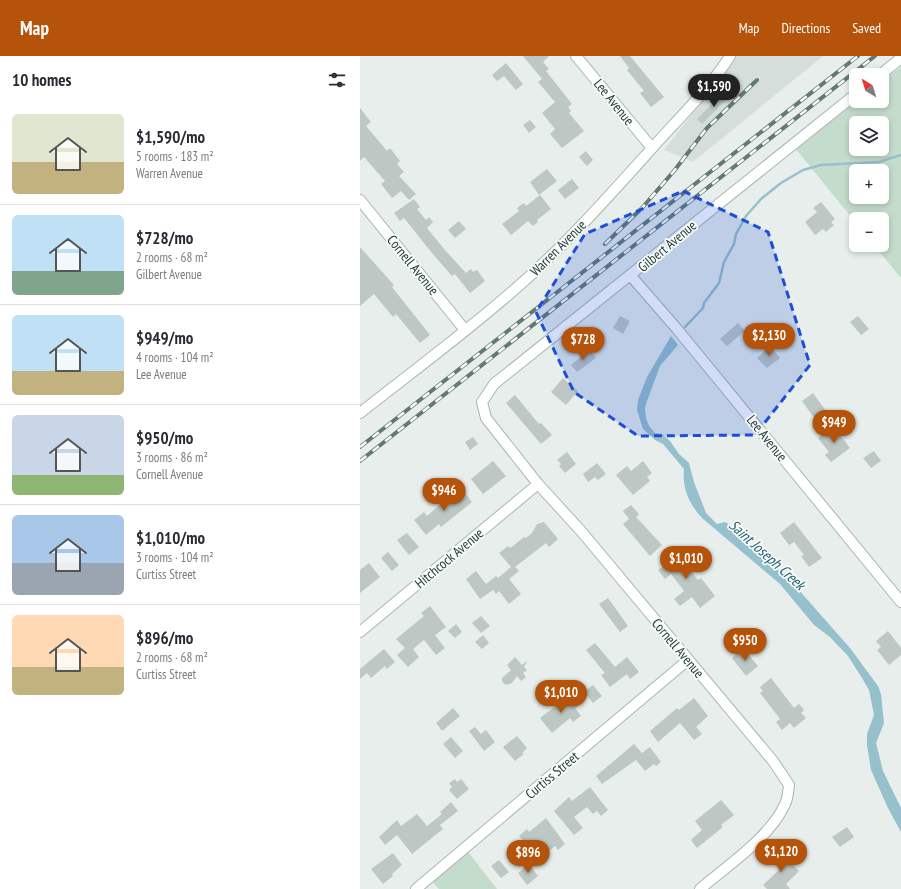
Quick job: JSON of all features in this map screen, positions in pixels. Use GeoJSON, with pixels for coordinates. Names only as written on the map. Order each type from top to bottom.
{"type":"FeatureCollection","features":[{"type":"Feature","properties":{"kind":"street","name":"Lee Avenue"},"geometry":{"type":"LineString","coordinates":[[576,56],[652,148]]}},
{"type":"Feature","properties":{"kind":"street","name":"Warren Avenue"},"geometry":{"type":"LineString","coordinates":[[360,413],[514,291],[547,260],[593,214],[707,87],[730,56]]}},
{"type":"Feature","properties":{"kind":"street"},"geometry":{"type":"LineString","coordinates":[[889,68],[901,58]]}},
{"type":"Feature","properties":{"kind":"street","name":"Gilbert Avenue"},"geometry":{"type":"LineString","coordinates":[[482,402],[494,384],[632,276],[721,200],[849,99]]}},
{"type":"Feature","properties":{"kind":"street","name":"Cornell Avenue"},"geometry":{"type":"LineString","coordinates":[[360,200],[465,330]]}},
{"type":"Feature","properties":{"kind":"street","name":"Lee Avenue"},"geometry":{"type":"LineString","coordinates":[[632,276],[678,329],[901,602]]}},
{"type":"Feature","properties":{"kind":"street","name":"Cornell Avenue"},"geometry":{"type":"LineString","coordinates":[[482,402],[486,418],[538,484],[581,531],[773,761],[788,785],[785,806],[774,821],[745,852],[700,889]]}},
{"type":"Feature","properties":{"kind":"street","name":"Hitchcock Avenue"},"geometry":{"type":"LineString","coordinates":[[360,632],[538,484]]}},
{"type":"Feature","properties":{"kind":"street","name":"Curtiss Street"},"geometry":{"type":"LineString","coordinates":[[416,889],[688,660]]}},
{"type":"Feature","properties":{"kind":"highlighted area"},"geometry":{"type":"Polygon","coordinates":[[[683,191],[768,232],[810,365],[755,435],[638,436],[574,392],[536,312],[585,234],[683,191]]]}},
{"type":"Feature","properties":{"kind":"shaded area"},"geometry":{"type":"Polygon","coordinates":[[[737,56],[823,56],[693,162],[664,150],[737,56]]]}},
{"type":"Feature","properties":{"kind":"green space"},"geometry":{"type":"Polygon","coordinates":[[[901,67],[901,278],[880,252],[889,252],[889,212],[849,212],[849,214],[795,148],[849,106],[849,108],[889,108],[889,76],[901,67]]]}},
{"type":"Feature","properties":{"kind":"green space"},"geometry":{"type":"Polygon","coordinates":[[[468,852],[497,889],[439,889],[432,881],[468,852]]]}},
{"type":"Feature","properties":{"kind":"water"},"geometry":{"type":"Polygon","coordinates":[[[671,336],[678,345],[660,366],[647,401],[645,408],[649,426],[655,433],[662,434],[670,441],[679,454],[689,463],[694,482],[706,513],[717,524],[725,522],[728,524],[765,560],[790,580],[850,648],[878,686],[881,694],[884,723],[876,743],[883,771],[901,808],[901,832],[888,808],[871,770],[867,745],[867,734],[874,715],[869,690],[848,656],[830,637],[814,625],[780,584],[702,518],[693,507],[687,495],[684,483],[684,469],[663,444],[655,440],[643,429],[637,410],[638,400],[647,377],[671,336]]]}},
{"type":"Feature","properties":{"kind":"building"},"geometry":{"type":"Polygon","coordinates":[[[523,56],[549,56],[543,62],[549,69],[546,71],[572,104],[568,107],[571,111],[569,113],[584,131],[562,148],[550,134],[555,129],[542,113],[555,102],[538,82],[542,79],[523,56]]]}},
{"type":"Feature","properties":{"kind":"building"},"geometry":{"type":"Polygon","coordinates":[[[620,56],[630,56],[664,97],[651,107],[640,93],[644,91],[627,70],[629,68],[620,56]]]}},
{"type":"Feature","properties":{"kind":"building"},"geometry":{"type":"Polygon","coordinates":[[[506,63],[523,84],[516,90],[504,76],[497,81],[492,75],[506,63]]]}},
{"type":"Feature","properties":{"kind":"building"},"geometry":{"type":"Polygon","coordinates":[[[725,91],[730,96],[702,124],[697,119],[725,91]]]}},
{"type":"Feature","properties":{"kind":"building"},"geometry":{"type":"Polygon","coordinates":[[[360,108],[371,122],[366,126],[387,151],[390,148],[400,161],[397,164],[404,172],[399,176],[416,194],[409,200],[401,191],[392,198],[381,184],[385,181],[364,157],[360,161],[360,108]]]}},
{"type":"Feature","properties":{"kind":"building"},"geometry":{"type":"Polygon","coordinates":[[[530,120],[536,127],[529,133],[523,125],[530,120]]]}},
{"type":"Feature","properties":{"kind":"building"},"geometry":{"type":"Polygon","coordinates":[[[586,151],[593,160],[587,166],[579,157],[586,151]]]}},
{"type":"Feature","properties":{"kind":"building"},"geometry":{"type":"Polygon","coordinates":[[[547,169],[557,181],[539,195],[530,182],[547,169]]]}},
{"type":"Feature","properties":{"kind":"building"},"geometry":{"type":"Polygon","coordinates":[[[572,179],[579,188],[565,199],[558,190],[572,179]]]}},
{"type":"Feature","properties":{"kind":"building"},"geometry":{"type":"Polygon","coordinates":[[[540,195],[551,209],[537,220],[538,222],[533,226],[528,221],[511,235],[502,224],[519,211],[517,208],[524,203],[526,206],[540,195]]]}},
{"type":"Feature","properties":{"kind":"building"},"geometry":{"type":"Polygon","coordinates":[[[414,199],[420,207],[417,209],[426,220],[429,217],[433,222],[427,228],[445,250],[466,273],[471,269],[473,272],[477,270],[485,281],[470,293],[455,274],[452,276],[404,218],[400,221],[394,213],[414,199]]]}},
{"type":"Feature","properties":{"kind":"building"},"geometry":{"type":"Polygon","coordinates":[[[821,202],[835,219],[831,222],[834,225],[826,232],[823,229],[815,235],[805,222],[817,212],[813,208],[821,202]]]}},
{"type":"Feature","properties":{"kind":"building"},"geometry":{"type":"Polygon","coordinates":[[[459,221],[466,229],[455,238],[448,230],[459,221]]]}},
{"type":"Feature","properties":{"kind":"building"},"geometry":{"type":"Polygon","coordinates":[[[360,247],[394,285],[392,287],[430,335],[420,343],[396,314],[393,317],[374,294],[360,306],[360,247]]]}},
{"type":"Feature","properties":{"kind":"building"},"geometry":{"type":"Polygon","coordinates":[[[620,316],[630,321],[623,334],[613,328],[620,316]]]}},
{"type":"Feature","properties":{"kind":"building"},"geometry":{"type":"Polygon","coordinates":[[[858,316],[869,329],[861,335],[850,322],[858,316]]]}},
{"type":"Feature","properties":{"kind":"building"},"geometry":{"type":"Polygon","coordinates":[[[738,323],[745,331],[727,346],[720,339],[738,323]]]}},
{"type":"Feature","properties":{"kind":"building"},"geometry":{"type":"Polygon","coordinates":[[[770,346],[780,358],[767,368],[757,358],[770,346]]]}},
{"type":"Feature","properties":{"kind":"building"},"geometry":{"type":"Polygon","coordinates":[[[589,350],[596,358],[577,372],[571,365],[589,350]]]}},
{"type":"Feature","properties":{"kind":"building"},"geometry":{"type":"Polygon","coordinates":[[[563,378],[578,391],[566,405],[551,392],[563,378]]]}},
{"type":"Feature","properties":{"kind":"building"},"geometry":{"type":"Polygon","coordinates":[[[813,393],[826,411],[815,419],[802,401],[813,393]]]}},
{"type":"Feature","properties":{"kind":"building"},"geometry":{"type":"Polygon","coordinates":[[[515,395],[539,424],[541,423],[552,435],[541,444],[506,403],[515,395]]]}},
{"type":"Feature","properties":{"kind":"building"},"geometry":{"type":"Polygon","coordinates":[[[834,427],[850,448],[831,462],[825,455],[829,452],[818,438],[834,427]]]}},
{"type":"Feature","properties":{"kind":"building"},"geometry":{"type":"Polygon","coordinates":[[[473,437],[478,444],[470,450],[465,442],[473,437]]]}},
{"type":"Feature","properties":{"kind":"building"},"geometry":{"type":"Polygon","coordinates":[[[874,451],[881,461],[871,468],[863,458],[874,451]]]}},
{"type":"Feature","properties":{"kind":"building"},"geometry":{"type":"Polygon","coordinates":[[[567,452],[576,464],[565,473],[559,466],[561,464],[557,460],[567,452]]]}},
{"type":"Feature","properties":{"kind":"building"},"geometry":{"type":"Polygon","coordinates":[[[493,461],[506,476],[483,494],[471,479],[493,461]]]}},
{"type":"Feature","properties":{"kind":"building"},"geometry":{"type":"Polygon","coordinates":[[[643,461],[652,473],[647,477],[650,481],[633,495],[616,475],[627,466],[631,471],[643,461]]]}},
{"type":"Feature","properties":{"kind":"building"},"geometry":{"type":"Polygon","coordinates":[[[597,463],[606,474],[598,480],[595,477],[588,482],[583,474],[597,463]]]}},
{"type":"Feature","properties":{"kind":"building"},"geometry":{"type":"Polygon","coordinates":[[[460,487],[472,502],[441,527],[439,524],[426,535],[414,520],[424,512],[427,516],[460,487]]]}},
{"type":"Feature","properties":{"kind":"building"},"geometry":{"type":"Polygon","coordinates":[[[631,505],[639,514],[636,517],[662,545],[650,556],[623,524],[629,519],[623,511],[631,505]]]}},
{"type":"Feature","properties":{"kind":"building"},"geometry":{"type":"Polygon","coordinates":[[[544,522],[558,539],[549,547],[546,543],[515,567],[519,571],[509,579],[521,594],[509,604],[499,591],[496,594],[493,590],[480,599],[466,579],[476,571],[486,584],[496,576],[498,578],[511,567],[499,553],[508,546],[510,548],[524,537],[526,538],[532,533],[537,524],[544,522]]]}},
{"type":"Feature","properties":{"kind":"building"},"geometry":{"type":"Polygon","coordinates":[[[794,522],[822,558],[809,567],[801,556],[804,555],[794,542],[789,545],[780,533],[794,522]]]}},
{"type":"Feature","properties":{"kind":"building"},"geometry":{"type":"Polygon","coordinates":[[[407,533],[419,547],[409,555],[397,540],[407,533]]]}},
{"type":"Feature","properties":{"kind":"building"},"geometry":{"type":"Polygon","coordinates":[[[681,547],[689,558],[684,562],[698,580],[701,578],[715,596],[700,608],[692,597],[680,606],[674,599],[684,591],[671,574],[665,579],[658,570],[668,563],[665,560],[681,547]]]}},
{"type":"Feature","properties":{"kind":"building"},"geometry":{"type":"Polygon","coordinates":[[[388,552],[399,565],[392,571],[381,558],[388,552]]]}},
{"type":"Feature","properties":{"kind":"building"},"geometry":{"type":"Polygon","coordinates":[[[369,563],[380,577],[360,593],[360,570],[369,563]]]}},
{"type":"Feature","properties":{"kind":"building"},"geometry":{"type":"Polygon","coordinates":[[[608,598],[628,626],[620,632],[599,604],[608,598]]]}},
{"type":"Feature","properties":{"kind":"building"},"geometry":{"type":"Polygon","coordinates":[[[430,606],[446,627],[435,635],[445,648],[436,655],[424,640],[413,649],[419,657],[408,667],[397,655],[405,648],[396,639],[424,616],[421,613],[430,606]]]}},
{"type":"Feature","properties":{"kind":"building"},"geometry":{"type":"Polygon","coordinates":[[[481,616],[490,626],[481,633],[472,623],[481,616]]]}},
{"type":"Feature","properties":{"kind":"building"},"geometry":{"type":"Polygon","coordinates":[[[456,624],[462,632],[455,638],[448,631],[456,624]]]}},
{"type":"Feature","properties":{"kind":"building"},"geometry":{"type":"Polygon","coordinates":[[[888,631],[901,648],[901,655],[889,665],[877,650],[881,647],[876,641],[888,631]]]}},
{"type":"Feature","properties":{"kind":"building"},"geometry":{"type":"Polygon","coordinates":[[[483,635],[489,643],[482,649],[475,642],[483,635]]]}},
{"type":"Feature","properties":{"kind":"building"},"geometry":{"type":"Polygon","coordinates":[[[595,643],[615,667],[627,657],[639,672],[630,679],[627,674],[610,687],[601,675],[605,673],[586,650],[595,643]]]}},
{"type":"Feature","properties":{"kind":"building"},"geometry":{"type":"Polygon","coordinates":[[[743,648],[758,666],[746,676],[732,658],[743,648]]]}},
{"type":"Feature","properties":{"kind":"building"},"geometry":{"type":"Polygon","coordinates":[[[384,649],[395,662],[387,669],[385,666],[371,678],[367,673],[360,679],[360,669],[384,649]]]}},
{"type":"Feature","properties":{"kind":"building"},"geometry":{"type":"Polygon","coordinates":[[[515,657],[522,665],[527,661],[524,667],[527,670],[523,673],[526,677],[521,681],[517,676],[512,683],[506,685],[502,682],[502,678],[511,670],[507,665],[515,657]]]}},
{"type":"Feature","properties":{"kind":"building"},"geometry":{"type":"Polygon","coordinates":[[[771,678],[794,708],[799,704],[804,710],[801,713],[806,718],[794,728],[790,723],[782,730],[776,722],[780,719],[760,693],[763,691],[760,687],[771,678]]]}},
{"type":"Feature","properties":{"kind":"building"},"geometry":{"type":"Polygon","coordinates":[[[593,685],[602,696],[593,703],[584,692],[593,685]]]}},
{"type":"Feature","properties":{"kind":"building"},"geometry":{"type":"Polygon","coordinates":[[[570,695],[578,706],[575,708],[581,716],[573,722],[570,718],[552,733],[540,718],[570,695]]]}},
{"type":"Feature","properties":{"kind":"building"},"geometry":{"type":"Polygon","coordinates":[[[694,698],[708,716],[696,727],[702,734],[694,740],[680,723],[658,742],[650,731],[677,708],[679,710],[694,698]]]}},
{"type":"Feature","properties":{"kind":"building"},"geometry":{"type":"Polygon","coordinates":[[[453,708],[460,716],[442,731],[436,723],[453,708]]]}},
{"type":"Feature","properties":{"kind":"building"},"geometry":{"type":"Polygon","coordinates":[[[475,727],[481,734],[486,730],[495,742],[484,751],[469,731],[475,727]]]}},
{"type":"Feature","properties":{"kind":"building"},"geometry":{"type":"Polygon","coordinates":[[[517,736],[527,748],[522,753],[524,754],[515,761],[503,747],[517,736]]]}},
{"type":"Feature","properties":{"kind":"building"},"geometry":{"type":"Polygon","coordinates":[[[451,737],[463,751],[455,758],[443,744],[451,737]]]}},
{"type":"Feature","properties":{"kind":"building"},"geometry":{"type":"Polygon","coordinates":[[[634,744],[642,753],[650,747],[661,762],[656,766],[654,764],[645,771],[636,760],[602,784],[596,776],[634,744]]]}},
{"type":"Feature","properties":{"kind":"building"},"geometry":{"type":"Polygon","coordinates":[[[455,779],[457,782],[461,779],[469,789],[457,799],[449,790],[452,787],[449,783],[455,779]]]}},
{"type":"Feature","properties":{"kind":"building"},"geometry":{"type":"Polygon","coordinates":[[[590,787],[608,810],[601,816],[597,811],[593,814],[587,807],[574,817],[583,828],[574,835],[554,811],[569,797],[572,801],[590,787]]]}},
{"type":"Feature","properties":{"kind":"building"},"geometry":{"type":"Polygon","coordinates":[[[721,800],[734,815],[721,825],[723,827],[697,848],[691,840],[702,830],[695,821],[721,800]]]}},
{"type":"Feature","properties":{"kind":"building"},"geometry":{"type":"Polygon","coordinates":[[[451,802],[458,811],[440,825],[443,829],[412,854],[397,835],[385,845],[379,837],[397,820],[401,826],[417,814],[427,826],[442,814],[440,812],[451,802]]]}},
{"type":"Feature","properties":{"kind":"building"},"geometry":{"type":"Polygon","coordinates":[[[546,818],[565,844],[558,850],[555,846],[547,853],[539,843],[531,850],[519,836],[527,829],[529,832],[546,818]]]}},
{"type":"Feature","properties":{"kind":"building"},"geometry":{"type":"Polygon","coordinates":[[[847,827],[854,837],[840,847],[832,837],[847,827]]]}},
{"type":"Feature","properties":{"kind":"building"},"geometry":{"type":"Polygon","coordinates":[[[778,850],[799,871],[786,884],[790,889],[767,889],[763,885],[782,867],[771,856],[778,850]]]}},
{"type":"Feature","properties":{"kind":"building"},"geometry":{"type":"Polygon","coordinates":[[[393,853],[402,865],[392,874],[393,876],[383,884],[371,869],[393,853]]]}},
{"type":"Feature","properties":{"kind":"building"},"geometry":{"type":"Polygon","coordinates":[[[499,860],[509,872],[501,878],[491,866],[499,860]]]}},
{"type":"Feature","properties":{"kind":"building"},"geometry":{"type":"Polygon","coordinates":[[[529,864],[538,876],[527,885],[518,873],[529,864]]]}},
{"type":"Feature","properties":{"kind":"waterway","name":"Saint Joseph Creek"},"geometry":{"type":"LineString","coordinates":[[685,327],[703,308],[704,303],[719,283],[724,262],[734,244],[736,234],[746,216],[761,199],[781,183],[803,170],[821,165],[879,162],[901,155]]}},
{"type":"Feature","properties":{"kind":"railway"},"geometry":{"type":"LineString","coordinates":[[360,447],[858,56]]}},
{"type":"Feature","properties":{"kind":"railway"},"geometry":{"type":"LineString","coordinates":[[360,461],[875,56]]}},
{"type":"Feature","properties":{"kind":"railway"},"geometry":{"type":"LineString","coordinates":[[605,244],[642,208],[674,171],[707,128],[757,80]]}}]}
